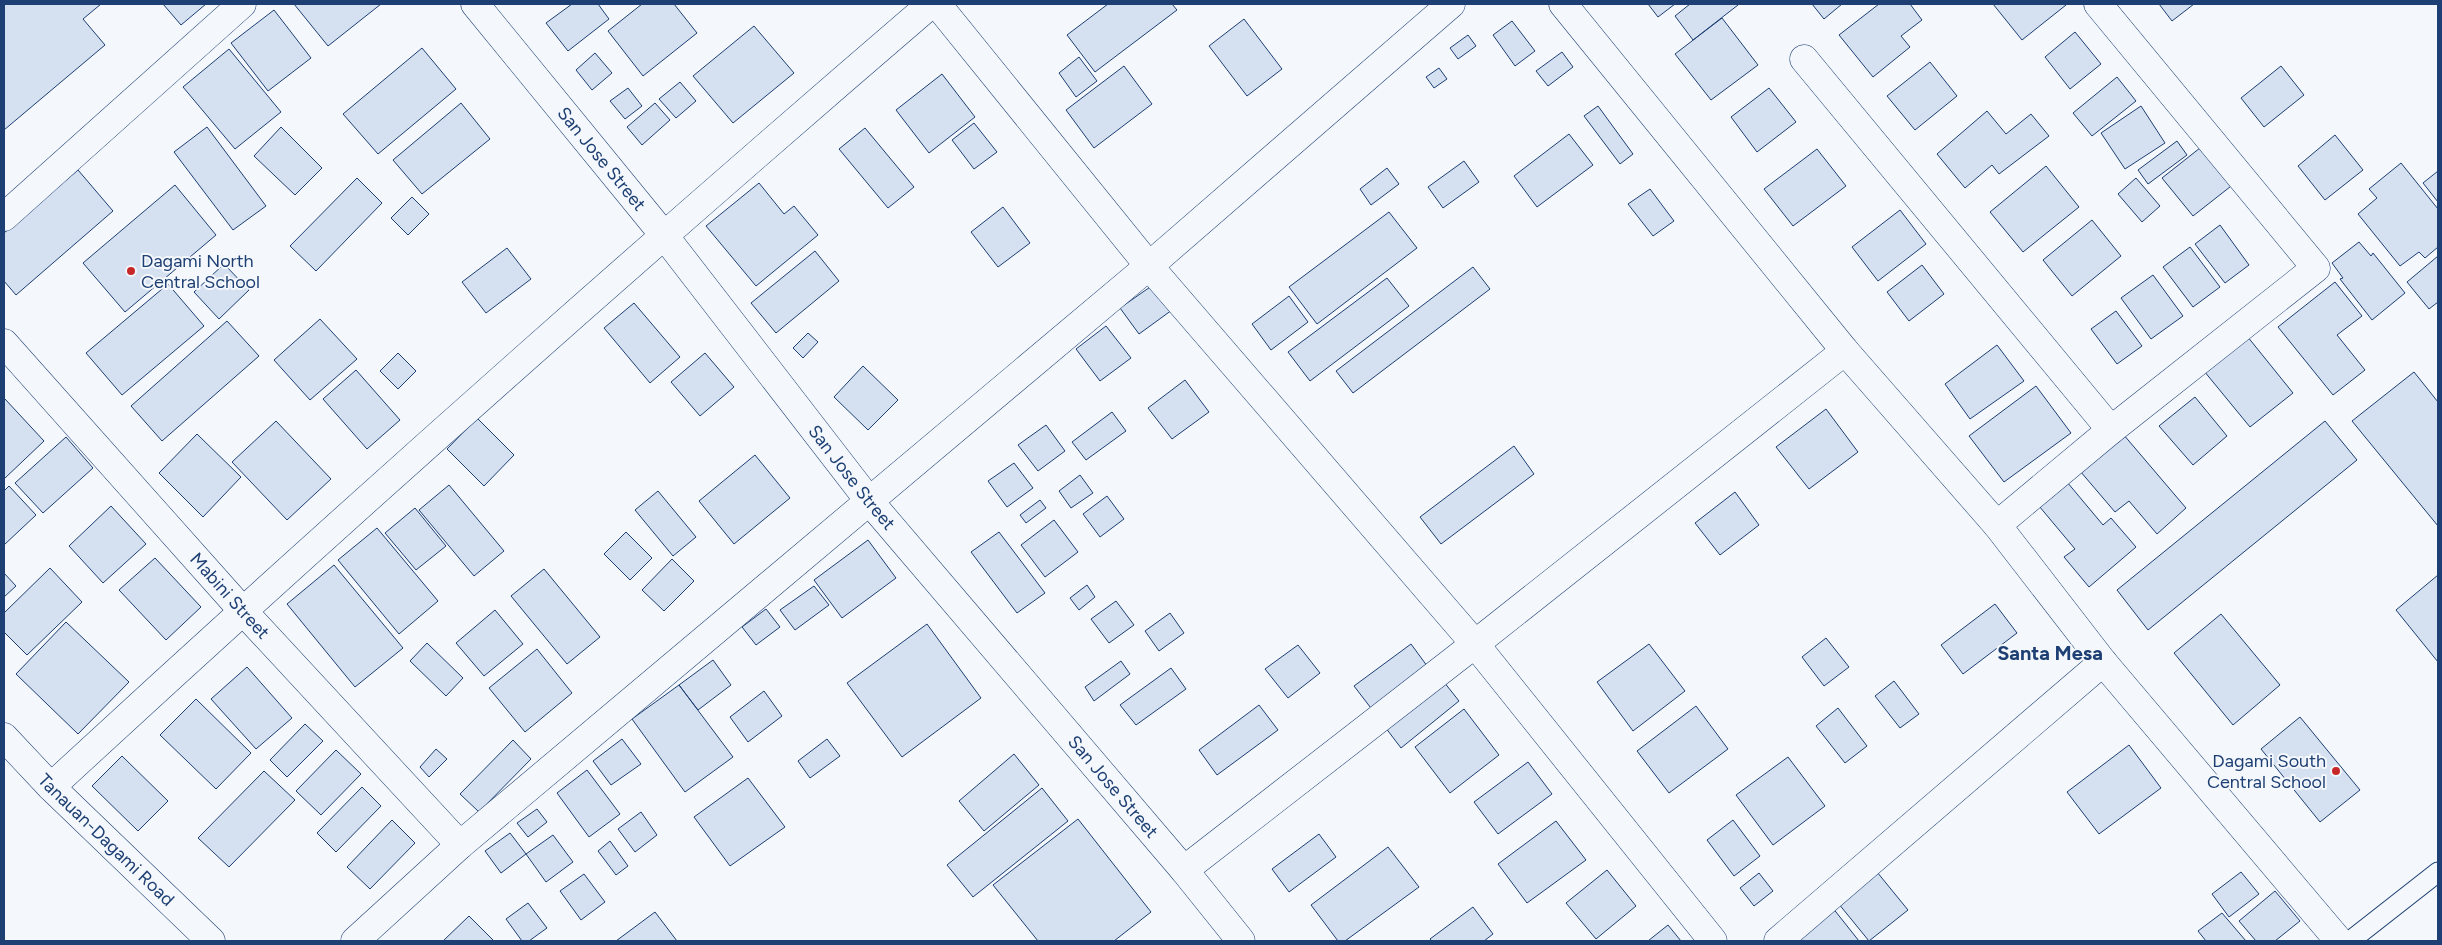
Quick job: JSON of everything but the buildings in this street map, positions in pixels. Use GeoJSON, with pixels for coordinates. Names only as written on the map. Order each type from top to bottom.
{"type":"FeatureCollection","features":[{"type":"Feature","properties":{"kind":"street"},"geometry":{"type":"LineString","coordinates":[[4,217],[242,4]]}},
{"type":"Feature","properties":{"kind":"street","name":"San Jose Street"},"geometry":{"type":"LineString","coordinates":[[475,4],[663,234],[870,502],[1184,870],[1241,941]]}},
{"type":"Feature","properties":{"kind":"street"},"geometry":{"type":"LineString","coordinates":[[51,787],[242,610],[663,234],[931,4]]}},
{"type":"Feature","properties":{"kind":"street"},"geometry":{"type":"LineString","coordinates":[[938,4],[1149,266],[1475,644],[1713,941]]}},
{"type":"Feature","properties":{"kind":"street"},"geometry":{"type":"LineString","coordinates":[[355,941],[460,845],[1149,266],[1451,4]]}},
{"type":"Feature","properties":{"kind":"street"},"geometry":{"type":"LineString","coordinates":[[1563,4],[1845,351],[1997,525],[2103,662],[2339,941]]}},
{"type":"Feature","properties":{"kind":"street"},"geometry":{"type":"LineString","coordinates":[[1997,525],[2111,430],[2316,268],[2098,4]]}},
{"type":"Feature","properties":{"kind":"street"},"geometry":{"type":"LineString","coordinates":[[1804,59],[2111,430]]}},
{"type":"Feature","properties":{"kind":"street","name":"Mabini Street"},"geometry":{"type":"LineString","coordinates":[[4,343],[242,610],[460,845]]}},
{"type":"Feature","properties":{"kind":"street"},"geometry":{"type":"LineString","coordinates":[[1184,870],[1475,644],[1845,351]]}},
{"type":"Feature","properties":{"kind":"street"},"geometry":{"type":"LineString","coordinates":[[1778,941],[2103,662]]}},
{"type":"Feature","properties":{"kind":"street","name":"Tanauan-Dagami Road"},"geometry":{"type":"LineString","coordinates":[[4,737],[51,787],[211,941]]}},
{"type":"Feature","properties":{"kind":"lane"},"geometry":{"type":"LineString","coordinates":[[2350,941],[2438,872]]}},
{"type":"Feature","properties":{"kind":"place","name":"Dagami North Central School"},"geometry":{"type":"Point","coordinates":[131,271]}},
{"type":"Feature","properties":{"kind":"place","name":"Dagami South Central School"},"geometry":{"type":"Point","coordinates":[2336,771]}},
{"type":"Feature","properties":{"kind":"district","name":"Santa Mesa"},"geometry":{"type":"Point","coordinates":[2050,653]}}]}
